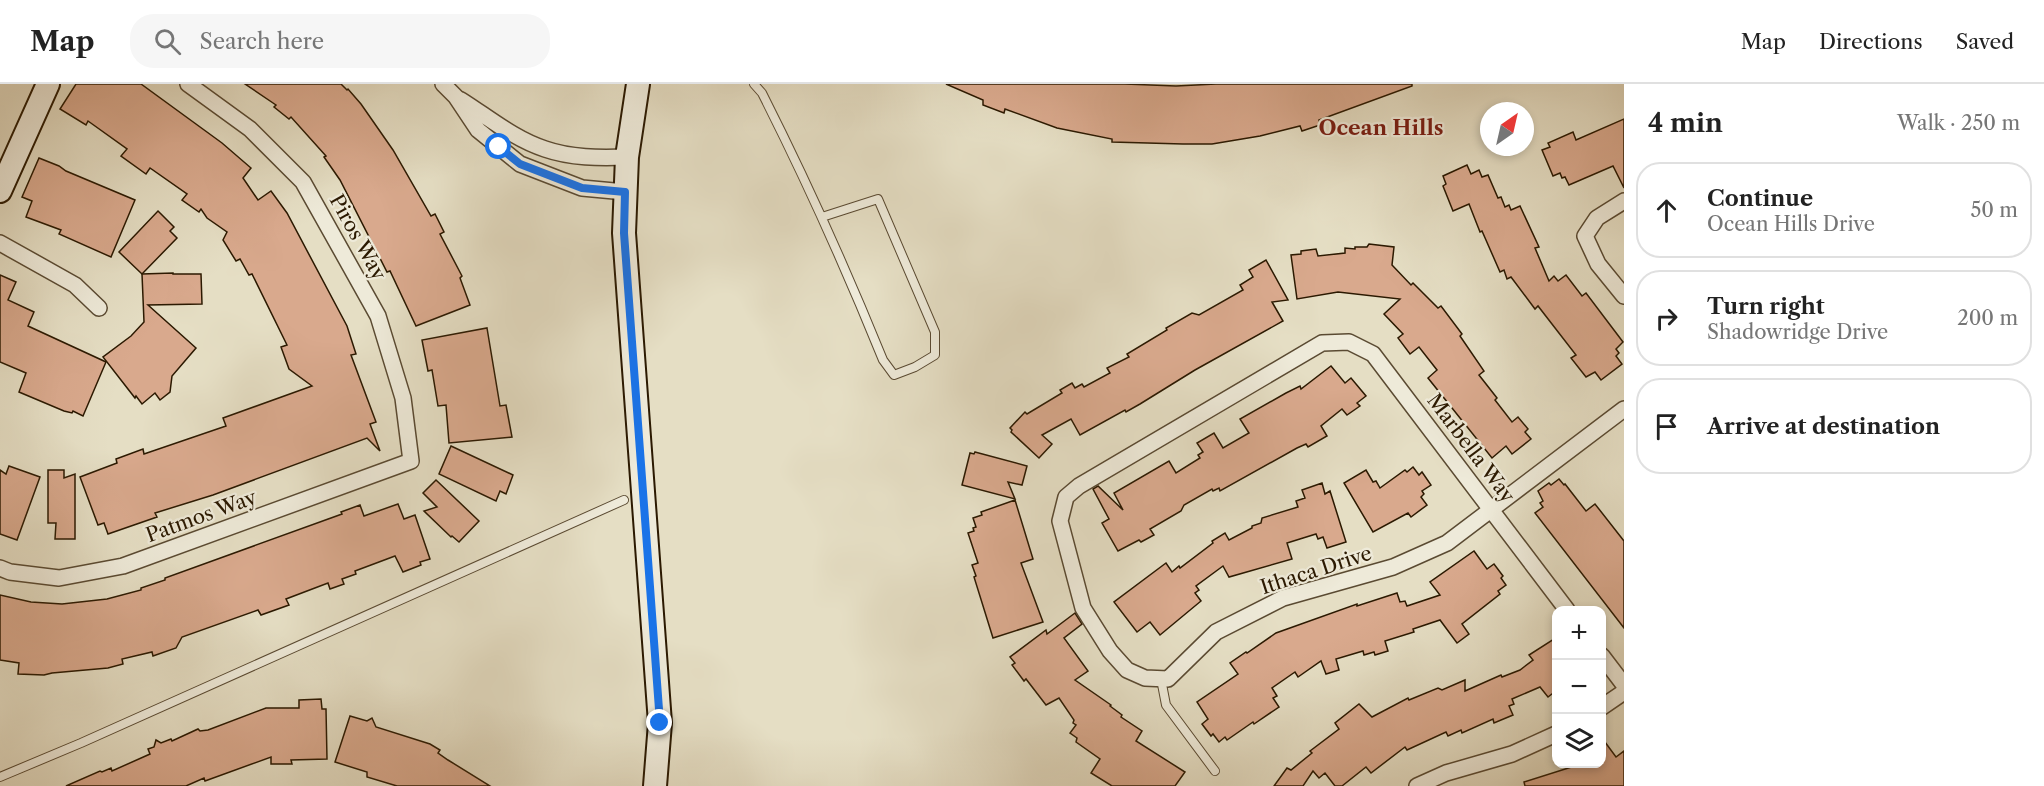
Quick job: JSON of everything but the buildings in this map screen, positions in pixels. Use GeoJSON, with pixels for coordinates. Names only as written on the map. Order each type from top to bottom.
{"type":"FeatureCollection","features":[{"type":"Feature","properties":{"kind":"street"},"geometry":{"type":"LineString","coordinates":[[0,191],[48,84]]}},
{"type":"Feature","properties":{"kind":"street","name":"Piros Way"},"geometry":{"type":"LineString","coordinates":[[188,84],[250,129],[303,182],[378,316],[403,398],[411,461]]}},
{"type":"Feature","properties":{"kind":"street"},"geometry":{"type":"LineString","coordinates":[[443,84],[456,97],[478,130],[520,164],[582,188],[625,192]]}},
{"type":"Feature","properties":{"kind":"street"},"geometry":{"type":"LineString","coordinates":[[638,84],[627,157],[624,245],[660,723],[655,786]]}},
{"type":"Feature","properties":{"kind":"street"},"geometry":{"type":"LineString","coordinates":[[456,97],[545,150],[584,158],[627,157]]}},
{"type":"Feature","properties":{"kind":"street"},"geometry":{"type":"LineString","coordinates":[[520,164],[527,141]]}},
{"type":"Feature","properties":{"kind":"street"},"geometry":{"type":"LineString","coordinates":[[1624,201],[1598,218],[1585,236],[1598,264],[1624,296]]}},
{"type":"Feature","properties":{"kind":"street"},"geometry":{"type":"LineString","coordinates":[[0,243],[75,285],[99,308]]}},
{"type":"Feature","properties":{"kind":"street","name":"Marbella Way"},"geometry":{"type":"LineString","coordinates":[[1161,679],[1145,678],[1127,670],[1110,651],[1083,608],[1060,521],[1066,497],[1079,486],[1322,344],[1349,342],[1373,354],[1564,606]]}},
{"type":"Feature","properties":{"kind":"street","name":"Ithaca Drive"},"geometry":{"type":"LineString","coordinates":[[1161,679],[1168,679],[1216,632],[1283,598],[1393,567],[1447,543],[1624,409]]}},
{"type":"Feature","properties":{"kind":"street","name":"Patmos Way"},"geometry":{"type":"LineString","coordinates":[[0,568],[10,572],[59,579],[123,566],[411,461]]}},
{"type":"Feature","properties":{"kind":"street"},"geometry":{"type":"LineString","coordinates":[[1605,660],[1624,685]]}},
{"type":"Feature","properties":{"kind":"street"},"geometry":{"type":"LineString","coordinates":[[1606,704],[1624,692]]}},
{"type":"Feature","properties":{"kind":"street"},"geometry":{"type":"LineString","coordinates":[[1418,786],[1446,773],[1512,754],[1552,736]]}},
{"type":"Feature","properties":{"kind":"lane"},"geometry":{"type":"LineString","coordinates":[[754,84],[762,93],[822,217],[883,360],[894,375],[915,367],[935,355],[935,332],[878,199],[822,217]]}},
{"type":"Feature","properties":{"kind":"lane"},"geometry":{"type":"LineString","coordinates":[[0,777],[624,500]]}},
{"type":"Feature","properties":{"kind":"lane"},"geometry":{"type":"LineString","coordinates":[[1161,679],[1166,705],[1215,771]]}},
{"type":"Feature","properties":{"kind":"district","name":"Ocean Hills"},"geometry":{"type":"Point","coordinates":[1381,128]}},
{"type":"Feature","properties":{"kind":"route"},"geometry":{"type":"LineString","coordinates":[[499,147],[520,164],[582,188],[625,192],[624,233],[660,723]]}}]}
